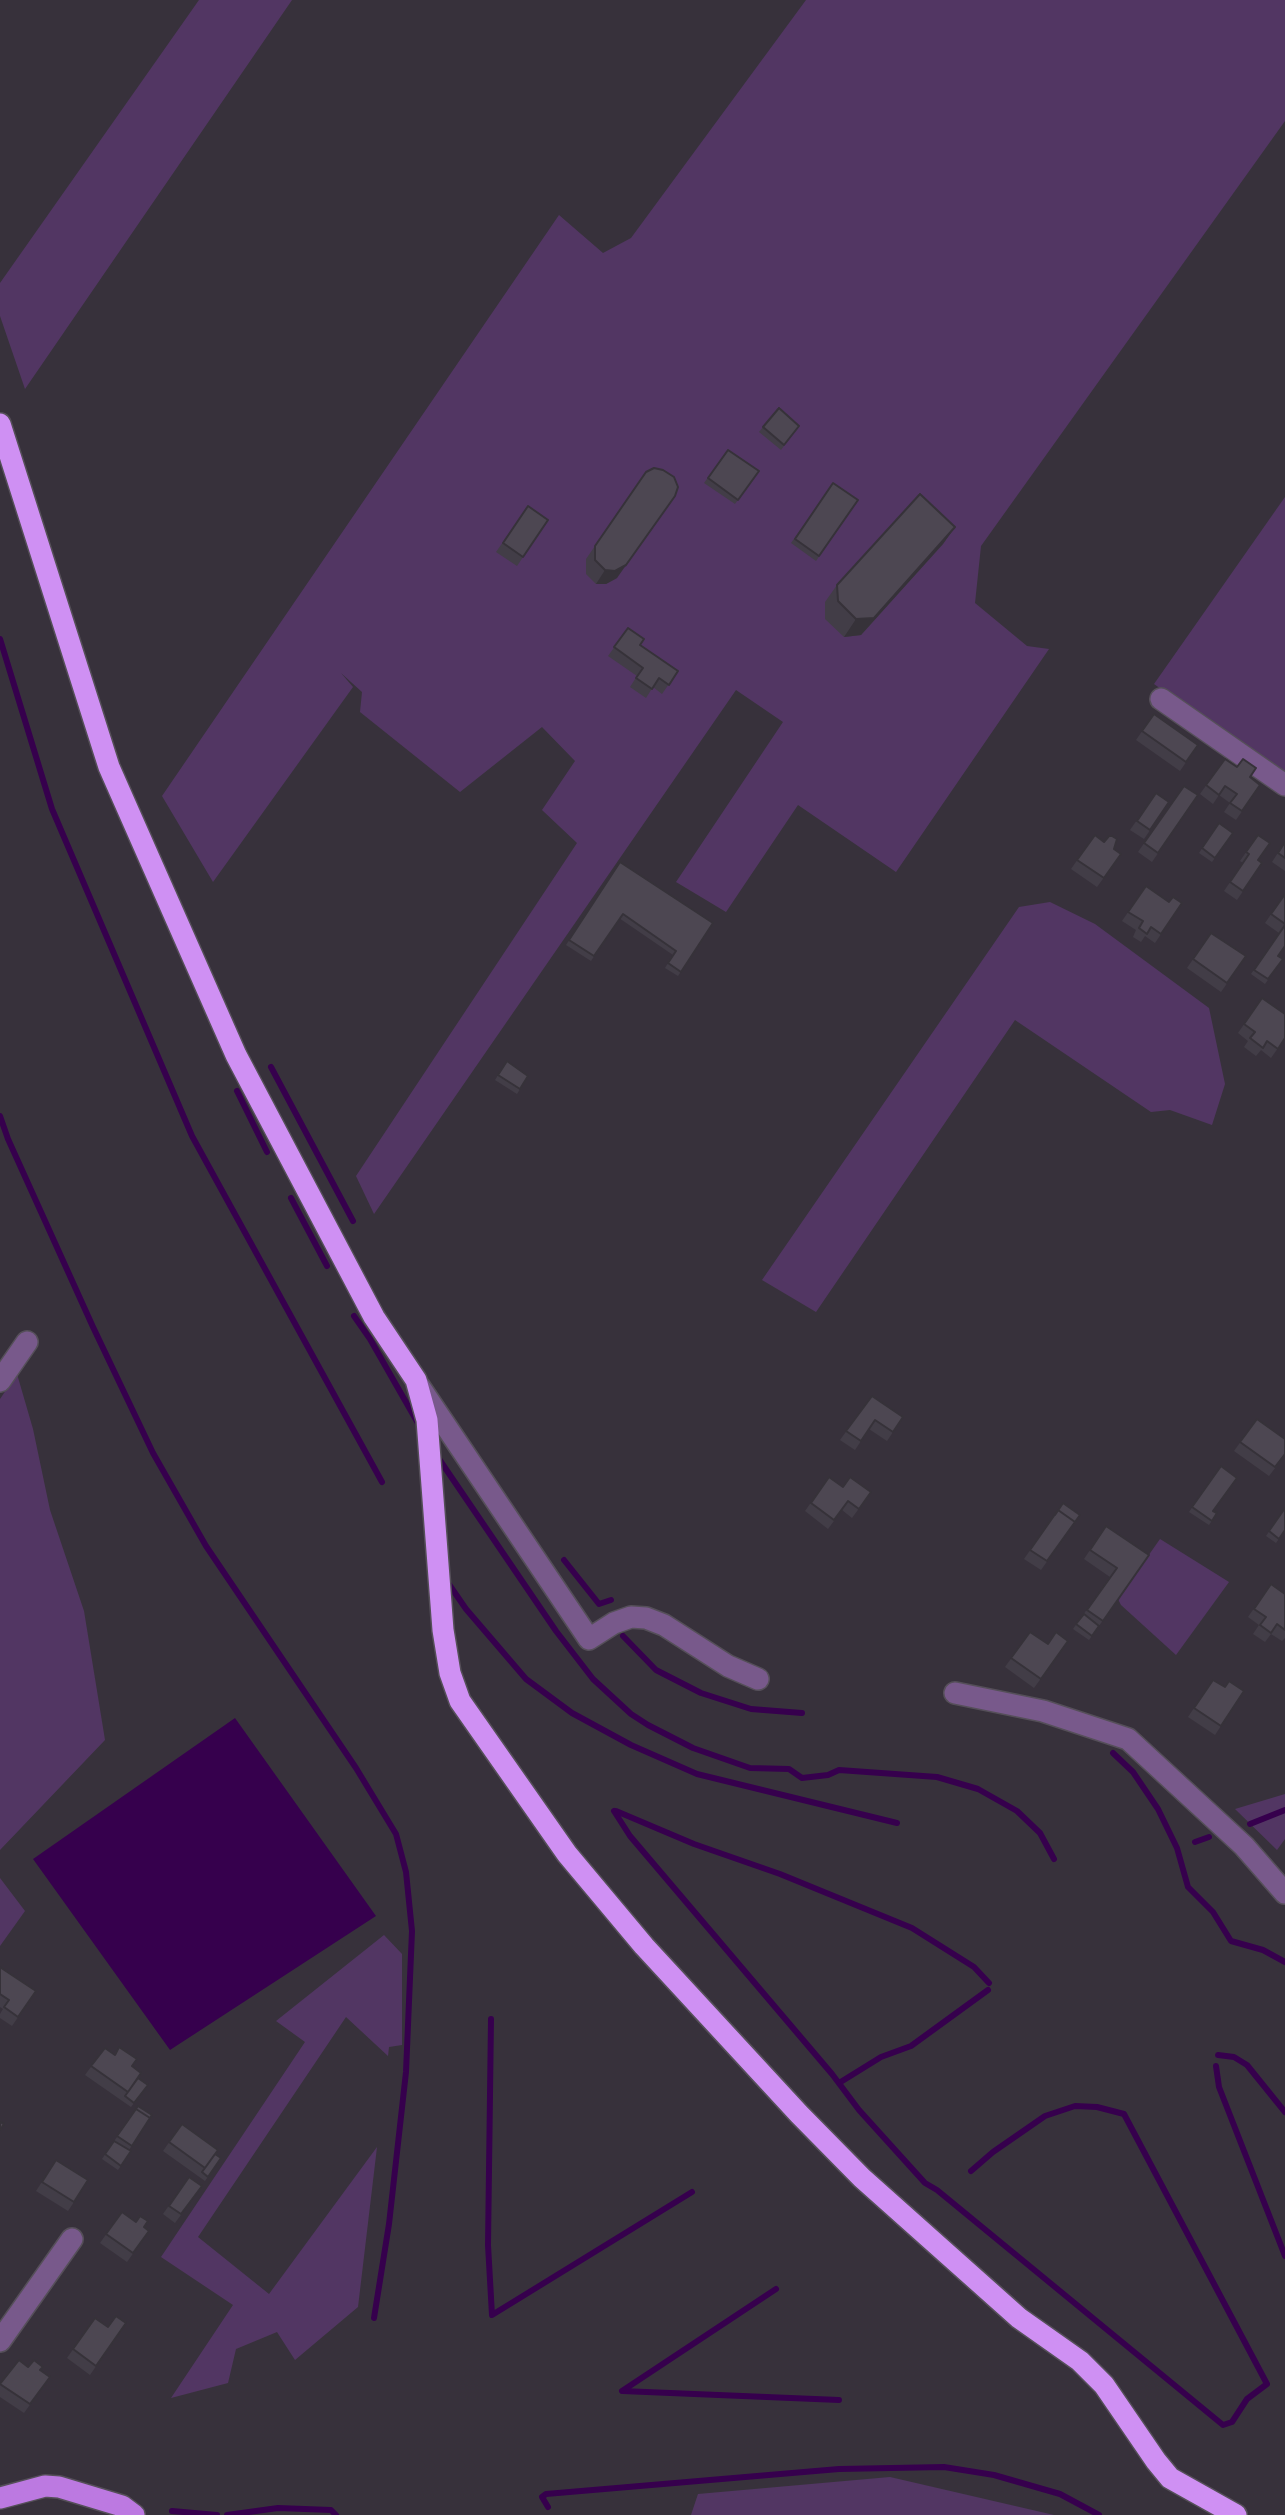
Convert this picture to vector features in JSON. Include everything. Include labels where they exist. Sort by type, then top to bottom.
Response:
[{"type":"highway","points":[[0,424],[109,767],[236,1055],[374,1317],[416,1380],[427,1420],[442,1617],[450,1673],[460,1701],[567,1854],[644,1946],[799,2114],[862,2178],[1019,2318],[1080,2361],[1104,2385],[1170,2478],[1236,2515]]},
{"type":"main road","points":[[0,2498],[45,2486],[59,2487],[122,2506],[134,2515]]},
{"type":"street","points":[[1161,699],[1285,785]]},
{"type":"street","points":[[0,1381],[27,1342]]},
{"type":"street","points":[[416,1380],[589,1639],[614,1623],[631,1617],[646,1618],[664,1625],[728,1666],[758,1679]]},
{"type":"street","points":[[955,1693],[1043,1711],[1128,1739],[1244,1846],[1285,1893]]},
{"type":"street","points":[[0,2341],[72,2239]]},
{"type":"shaded area","points":[[199,0],[292,0],[25,389],[0,316],[0,283]]},
{"type":"shaded area","points":[[806,0],[1285,0],[1285,121],[981,546],[975,603],[1027,646],[1049,649],[896,872],[798,805],[726,912],[676,882],[783,722],[736,690],[374,1214],[356,1176],[577,843],[542,810],[575,761],[542,727],[460,792],[360,712],[362,692],[341,673],[353,687],[213,882],[162,796],[559,215],[603,253],[631,238]]},
{"type":"shaded area","points":[[1285,497],[1285,778],[1154,684]]},
{"type":"shaded area","points":[[1050,902],[1095,924],[1209,1008],[1225,1084],[1212,1125],[1170,1110],[1151,1112],[1015,1020],[816,1312],[762,1280],[1019,907]]},
{"type":"shaded area","points":[[17,1374],[33,1429],[50,1510],[84,1611],[105,1740],[0,1850],[0,1399]]},
{"type":"shaded area","points":[[1160,1539],[1229,1582],[1176,1655],[1121,1605],[1118,1599]]},
{"type":"shaded area","points":[[235,1718],[376,1916],[170,2050],[33,1859]]},
{"type":"shaded area","points":[[1285,1794],[1285,1839],[1277,1850],[1235,1809]]},
{"type":"shaded area","points":[[0,1878],[25,1911],[0,1946]]},
{"type":"shaded area","points":[[384,1935],[402,1954],[402,2045],[389,2047],[388,2056],[346,2017],[198,2237],[269,2294],[377,2147],[358,2307],[295,2360],[277,2332],[236,2349],[228,2383],[171,2398],[233,2305],[161,2257],[305,2042],[276,2021]]},
{"type":"shaded area","points":[[890,2477],[1054,2515],[691,2515],[698,2494]]},
{"type":"building","points":[[779,408],[799,426],[784,445],[763,427]]},
{"type":"building","points":[[728,450],[759,471],[738,500],[708,478]]},
{"type":"building","points":[[654,468],[674,477],[678,487],[675,496],[626,565],[615,571],[605,570],[595,560],[595,546],[646,472]]},
{"type":"building","points":[[833,483],[858,500],[819,556],[795,539]]},
{"type":"building","points":[[920,494],[955,527],[874,618],[856,619],[838,601],[837,585]]},
{"type":"building","points":[[528,506],[548,520],[523,557],[503,543]]},
{"type":"building","points":[[628,628],[644,639],[640,645],[678,671],[669,685],[659,678],[652,689],[636,678],[643,668],[614,647]]},
{"type":"building","points":[[1154,714],[1198,745],[1186,762],[1142,731]]},
{"type":"building","points":[[1225,759],[1237,767],[1243,759],[1256,768],[1250,777],[1260,785],[1242,811],[1230,803],[1237,794],[1225,786],[1219,795],[1206,785]]},
{"type":"building","points":[[1184,786],[1198,795],[1158,853],[1144,843]]},
{"type":"building","points":[[1156,793],[1169,802],[1150,830],[1137,821]]},
{"type":"building","points":[[1219,823],[1233,833],[1215,858],[1202,848]]},
{"type":"building","points":[[1095,835],[1104,842],[1109,836],[1117,839],[1114,849],[1121,854],[1104,878],[1077,860]]},
{"type":"building","points":[[1258,835],[1270,843],[1258,860],[1262,863],[1243,891],[1230,882]]},
{"type":"building","points":[[1285,842],[1285,858],[1278,853]]},
{"type":"building","points":[[620,862],[713,923],[681,972],[668,963],[676,951],[623,914],[594,956],[569,940]]},
{"type":"building","points":[[1146,886],[1169,902],[1173,897],[1182,903],[1161,934],[1151,927],[1147,934],[1139,928],[1143,921],[1128,912]]},
{"type":"building","points":[[1285,894],[1285,924],[1271,914]]},
{"type":"building","points":[[1285,925],[1285,946],[1278,956],[1283,959],[1268,979],[1254,970]]},
{"type":"building","points":[[1211,933],[1246,956],[1227,983],[1193,959]]},
{"type":"building","points":[[1262,998],[1285,1014],[1285,1038],[1278,1049],[1267,1041],[1263,1048],[1250,1038],[1255,1032],[1244,1024]]},
{"type":"building","points":[[507,1061],[528,1076],[520,1089],[498,1075]]},
{"type":"building","points":[[872,1396],[903,1417],[893,1432],[875,1420],[861,1441],[846,1431]]},
{"type":"building","points":[[1257,1419],[1285,1439],[1285,1454],[1275,1467],[1240,1442]]},
{"type":"building","points":[[1221,1466],[1237,1478],[1213,1511],[1217,1513],[1212,1521],[1192,1507]]},
{"type":"building","points":[[829,1477],[843,1487],[850,1477],[871,1492],[859,1509],[848,1501],[834,1520],[811,1503]]},
{"type":"building","points":[[1063,1503],[1080,1515],[1075,1522],[1058,1510]]},
{"type":"building","points":[[1285,1508],[1285,1530],[1279,1539],[1269,1531]]},
{"type":"building","points":[[1058,1510],[1075,1522],[1047,1561],[1030,1550]]},
{"type":"building","points":[[1106,1526],[1149,1555],[1103,1621],[1087,1610],[1117,1568],[1090,1550]]},
{"type":"building","points":[[1271,1584],[1285,1594],[1285,1630],[1277,1624],[1271,1633],[1260,1625],[1266,1617],[1254,1609]]},
{"type":"building","points":[[1084,1614],[1099,1626],[1092,1636],[1076,1624]]},
{"type":"building","points":[[1030,1632],[1048,1644],[1056,1632],[1068,1641],[1041,1679],[1011,1658]]},
{"type":"building","points":[[1213,1680],[1225,1687],[1229,1681],[1244,1691],[1221,1726],[1194,1708]]},
{"type":"building","points":[[0,1967],[36,1991],[18,2017],[4,2007],[9,2000],[0,1994]]},
{"type":"building","points":[[119,2047],[137,2059],[132,2066],[141,2073],[128,2092],[91,2066],[105,2048],[115,2055]]},
{"type":"building","points":[[138,2078],[148,2085],[134,2103],[125,2096]]},
{"type":"building","points":[[138,2106],[152,2115],[150,2118],[136,2109],[133,2113]]},
{"type":"building","points":[[136,2109],[150,2118],[132,2146],[117,2136]]},
{"type":"building","points":[[182,2124],[218,2150],[205,2168],[169,2142]]},
{"type":"building","points":[[114,2141],[131,2151],[121,2166],[105,2154]]},
{"type":"building","points":[[215,2154],[221,2158],[208,2177],[202,2172]]},
{"type":"building","points":[[56,2160],[88,2180],[74,2202],[42,2182]]},
{"type":"building","points":[[189,2177],[202,2186],[181,2214],[169,2206]]},
{"type":"building","points":[[122,2212],[136,2222],[140,2216],[148,2221],[144,2227],[149,2231],[133,2253],[106,2234]]},
{"type":"building","points":[[116,2316],[126,2323],[96,2366],[73,2349],[95,2318],[108,2327]]},
{"type":"building","points":[[19,2360],[28,2367],[34,2360],[43,2367],[40,2370],[50,2377],[30,2404],[0,2384]]},
{"type":"waterway","points":[[0,639],[52,809],[192,1136],[382,1482]]},
{"type":"waterway","points":[[271,1067],[353,1221]]},
{"type":"waterway","points":[[237,1091],[267,1152]]},
{"type":"waterway","points":[[0,1116],[93,1327],[153,1453],[206,1546],[356,1768],[396,1834],[406,1872],[412,1931],[406,2072],[389,2224],[374,2318]]},
{"type":"waterway","points":[[291,1198],[327,1266]]},
{"type":"waterway","points":[[354,1316],[419,1425]]},
{"type":"waterway","points":[[437,1456],[556,1631],[593,1679],[631,1714],[693,1748],[750,1768],[789,1769],[802,1778],[828,1775],[839,1770],[937,1777],[978,1789],[1017,1811],[1040,1833],[1054,1859]]},
{"type":"waterway","points":[[564,1560],[599,1604],[611,1600]]},
{"type":"waterway","points":[[446,1580],[466,1609],[526,1679],[572,1713],[631,1745],[697,1774],[897,1823]]},
{"type":"waterway","points":[[623,1636],[656,1670],[701,1693],[751,1709],[802,1713]]},
{"type":"waterway","points":[[1113,1753],[1133,1772],[1158,1809],[1177,1848],[1188,1887],[1213,1912],[1231,1941],[1263,1950],[1285,1962]]},
{"type":"waterway","points":[[1250,1824],[1285,1810]]},
{"type":"waterway","points":[[614,1811],[630,1836],[832,2074],[859,2110],[925,2183],[937,2190],[1223,2425],[1232,2422],[1247,2399],[1267,2384],[1124,2114],[1097,2107],[1075,2106],[1045,2116],[993,2152],[971,2171]]},
{"type":"waterway","points":[[616,1811],[912,1928],[974,1967],[989,1983]]},
{"type":"waterway","points":[[1195,1842],[1209,1837]]},
{"type":"waterway","points":[[839,2083],[881,2057],[911,2046],[988,1990]]},
{"type":"waterway","points":[[491,2019],[488,2245],[492,2315],[692,2192]]},
{"type":"waterway","points":[[1218,2055],[1234,2057],[1247,2065],[1285,2112]]},
{"type":"waterway","points":[[1216,2066],[1219,2087],[1285,2256]]},
{"type":"waterway","points":[[776,2289],[622,2391],[839,2400]]},
{"type":"waterway","points":[[548,2507],[542,2497],[546,2494],[839,2469],[944,2467],[994,2475],[1060,2494],[1099,2515]]},
{"type":"waterway","points":[[227,2515],[278,2508],[331,2510],[336,2515]]},
{"type":"waterway","points":[[172,2511],[217,2515]]}]
